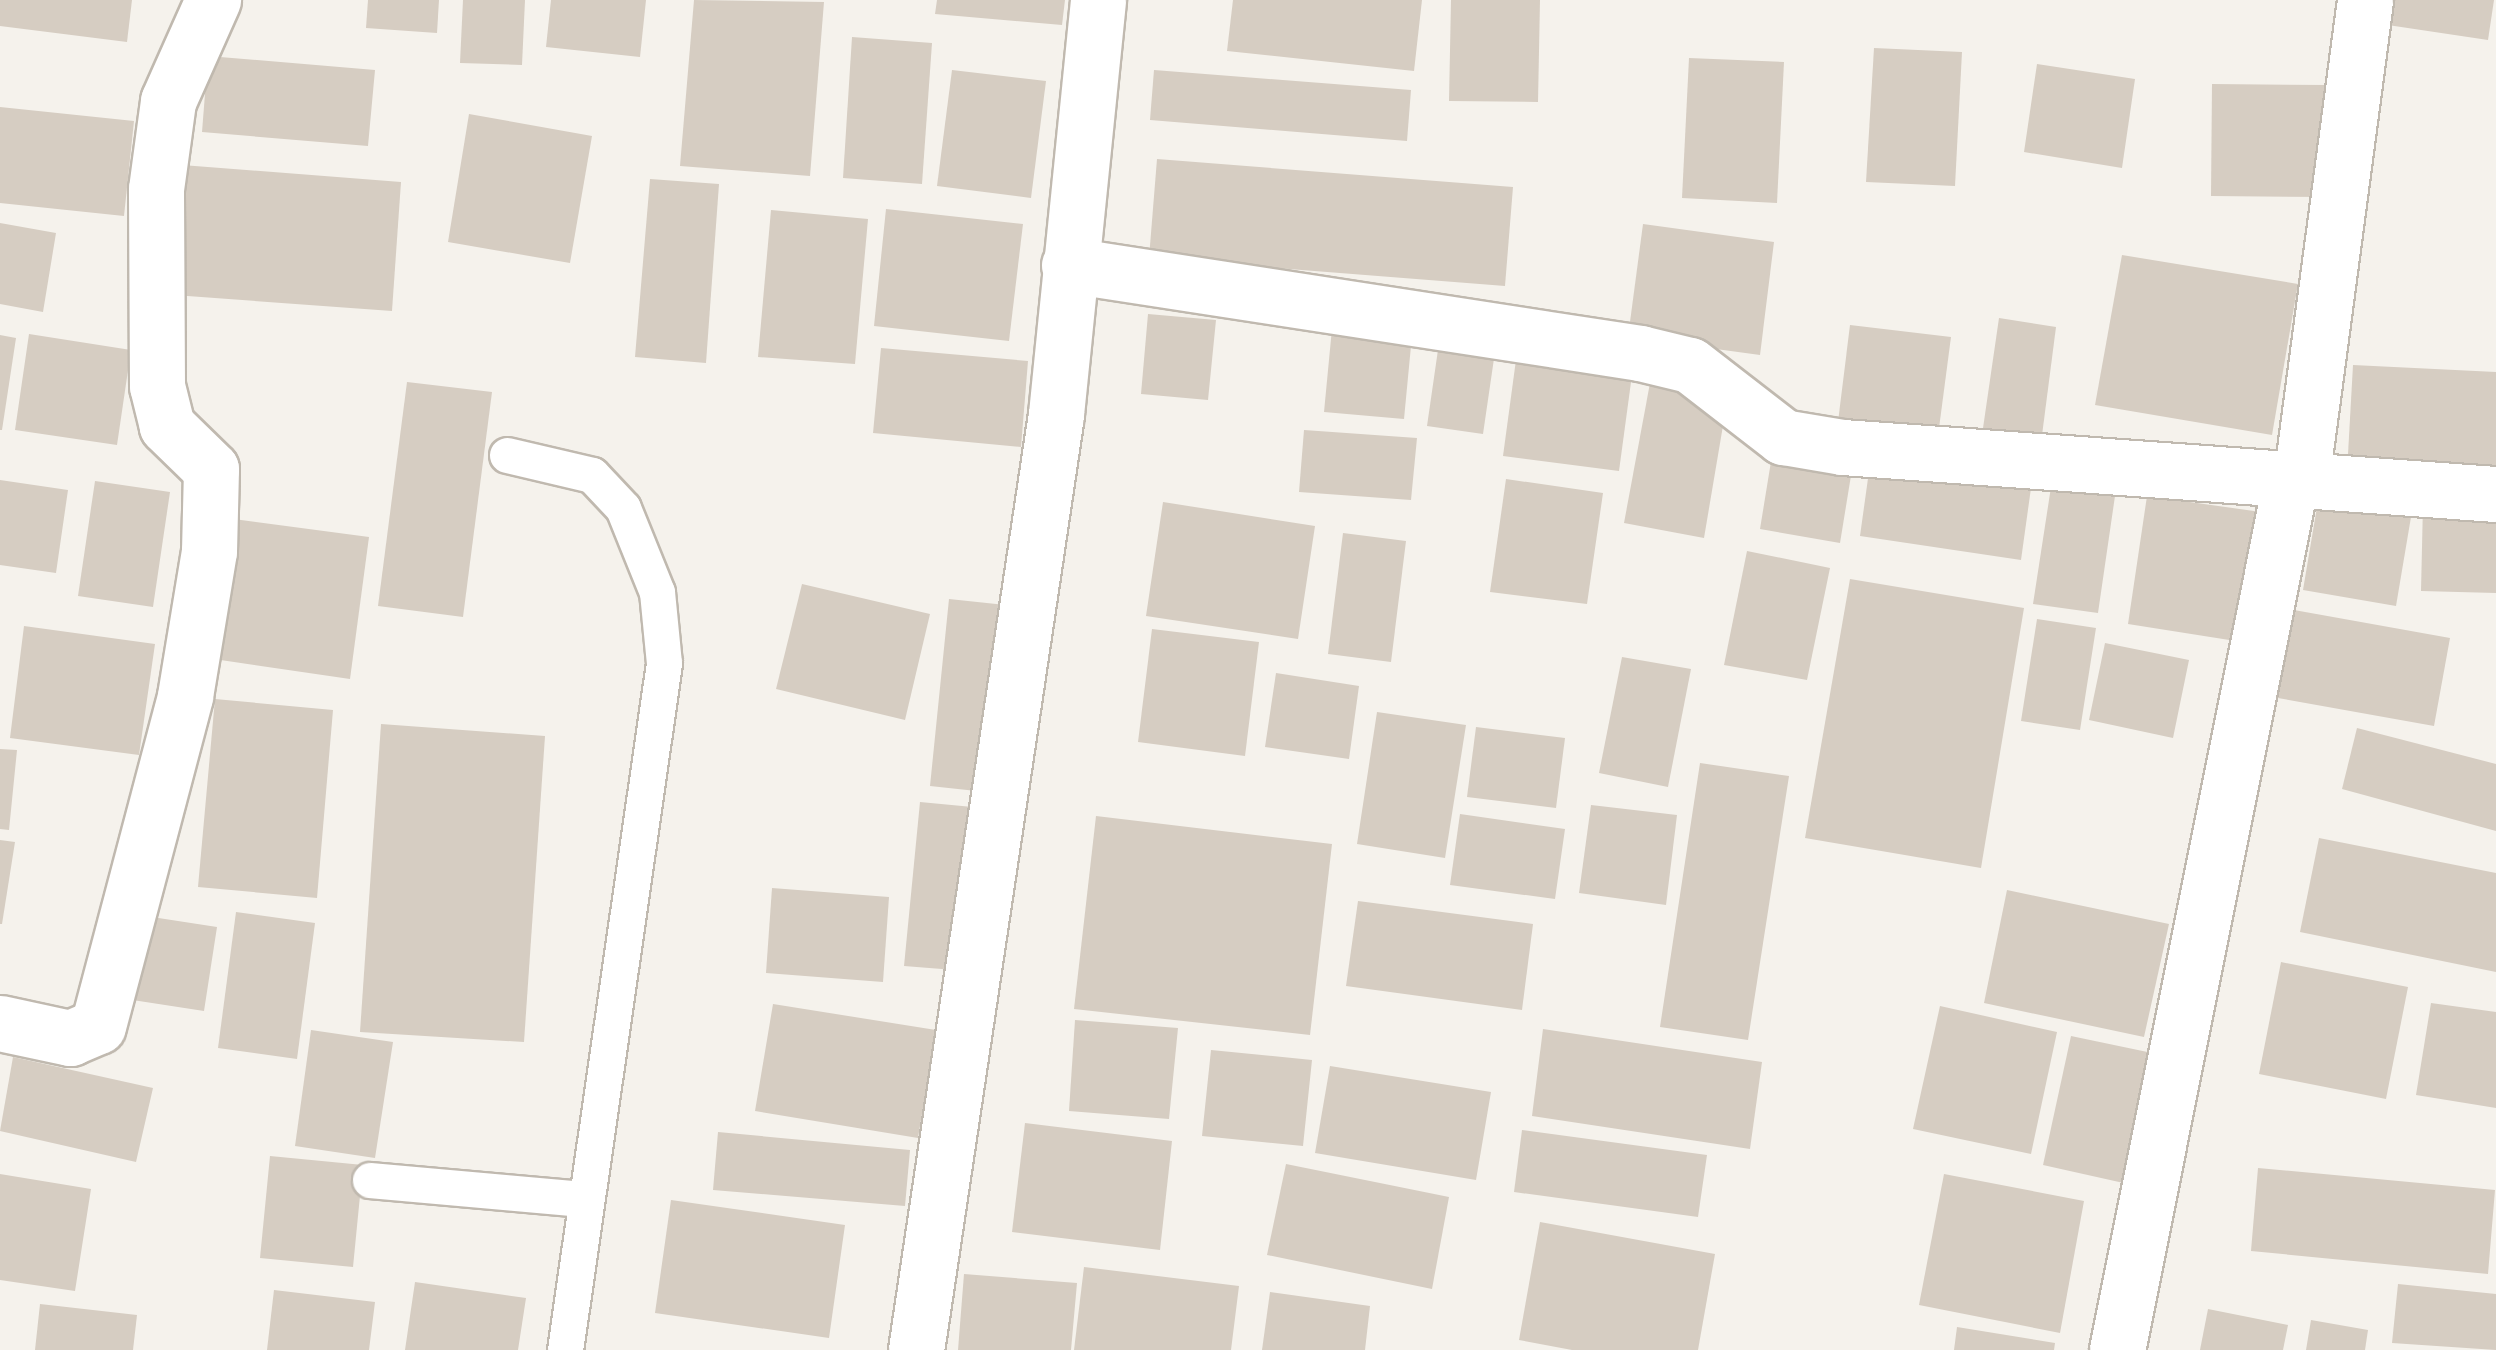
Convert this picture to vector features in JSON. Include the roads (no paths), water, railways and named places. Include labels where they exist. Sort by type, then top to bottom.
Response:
[{"type":"street","points":[[0,1023],[70,1038],[98,1026],[185,696],[209,550],[212,482],[211,469],[167,426],[156,386],[156,189],[168,101],[213,0]]},
{"type":"street","points":[[916,1350],[1056,414],[1098,0]]},
{"type":"street","points":[[2116,1350],[2296,480],[2365,0]]},
{"type":"street","points":[[1069,265],[1690,365],[1783,436],[1938,458],[2496,494]]},
{"type":"lane","points":[[507,455],[592,475],[623,508],[657,592],[664,663],[582,1198],[565,1350]]},
{"type":"lane","points":[[370,1180],[582,1198]]}]
